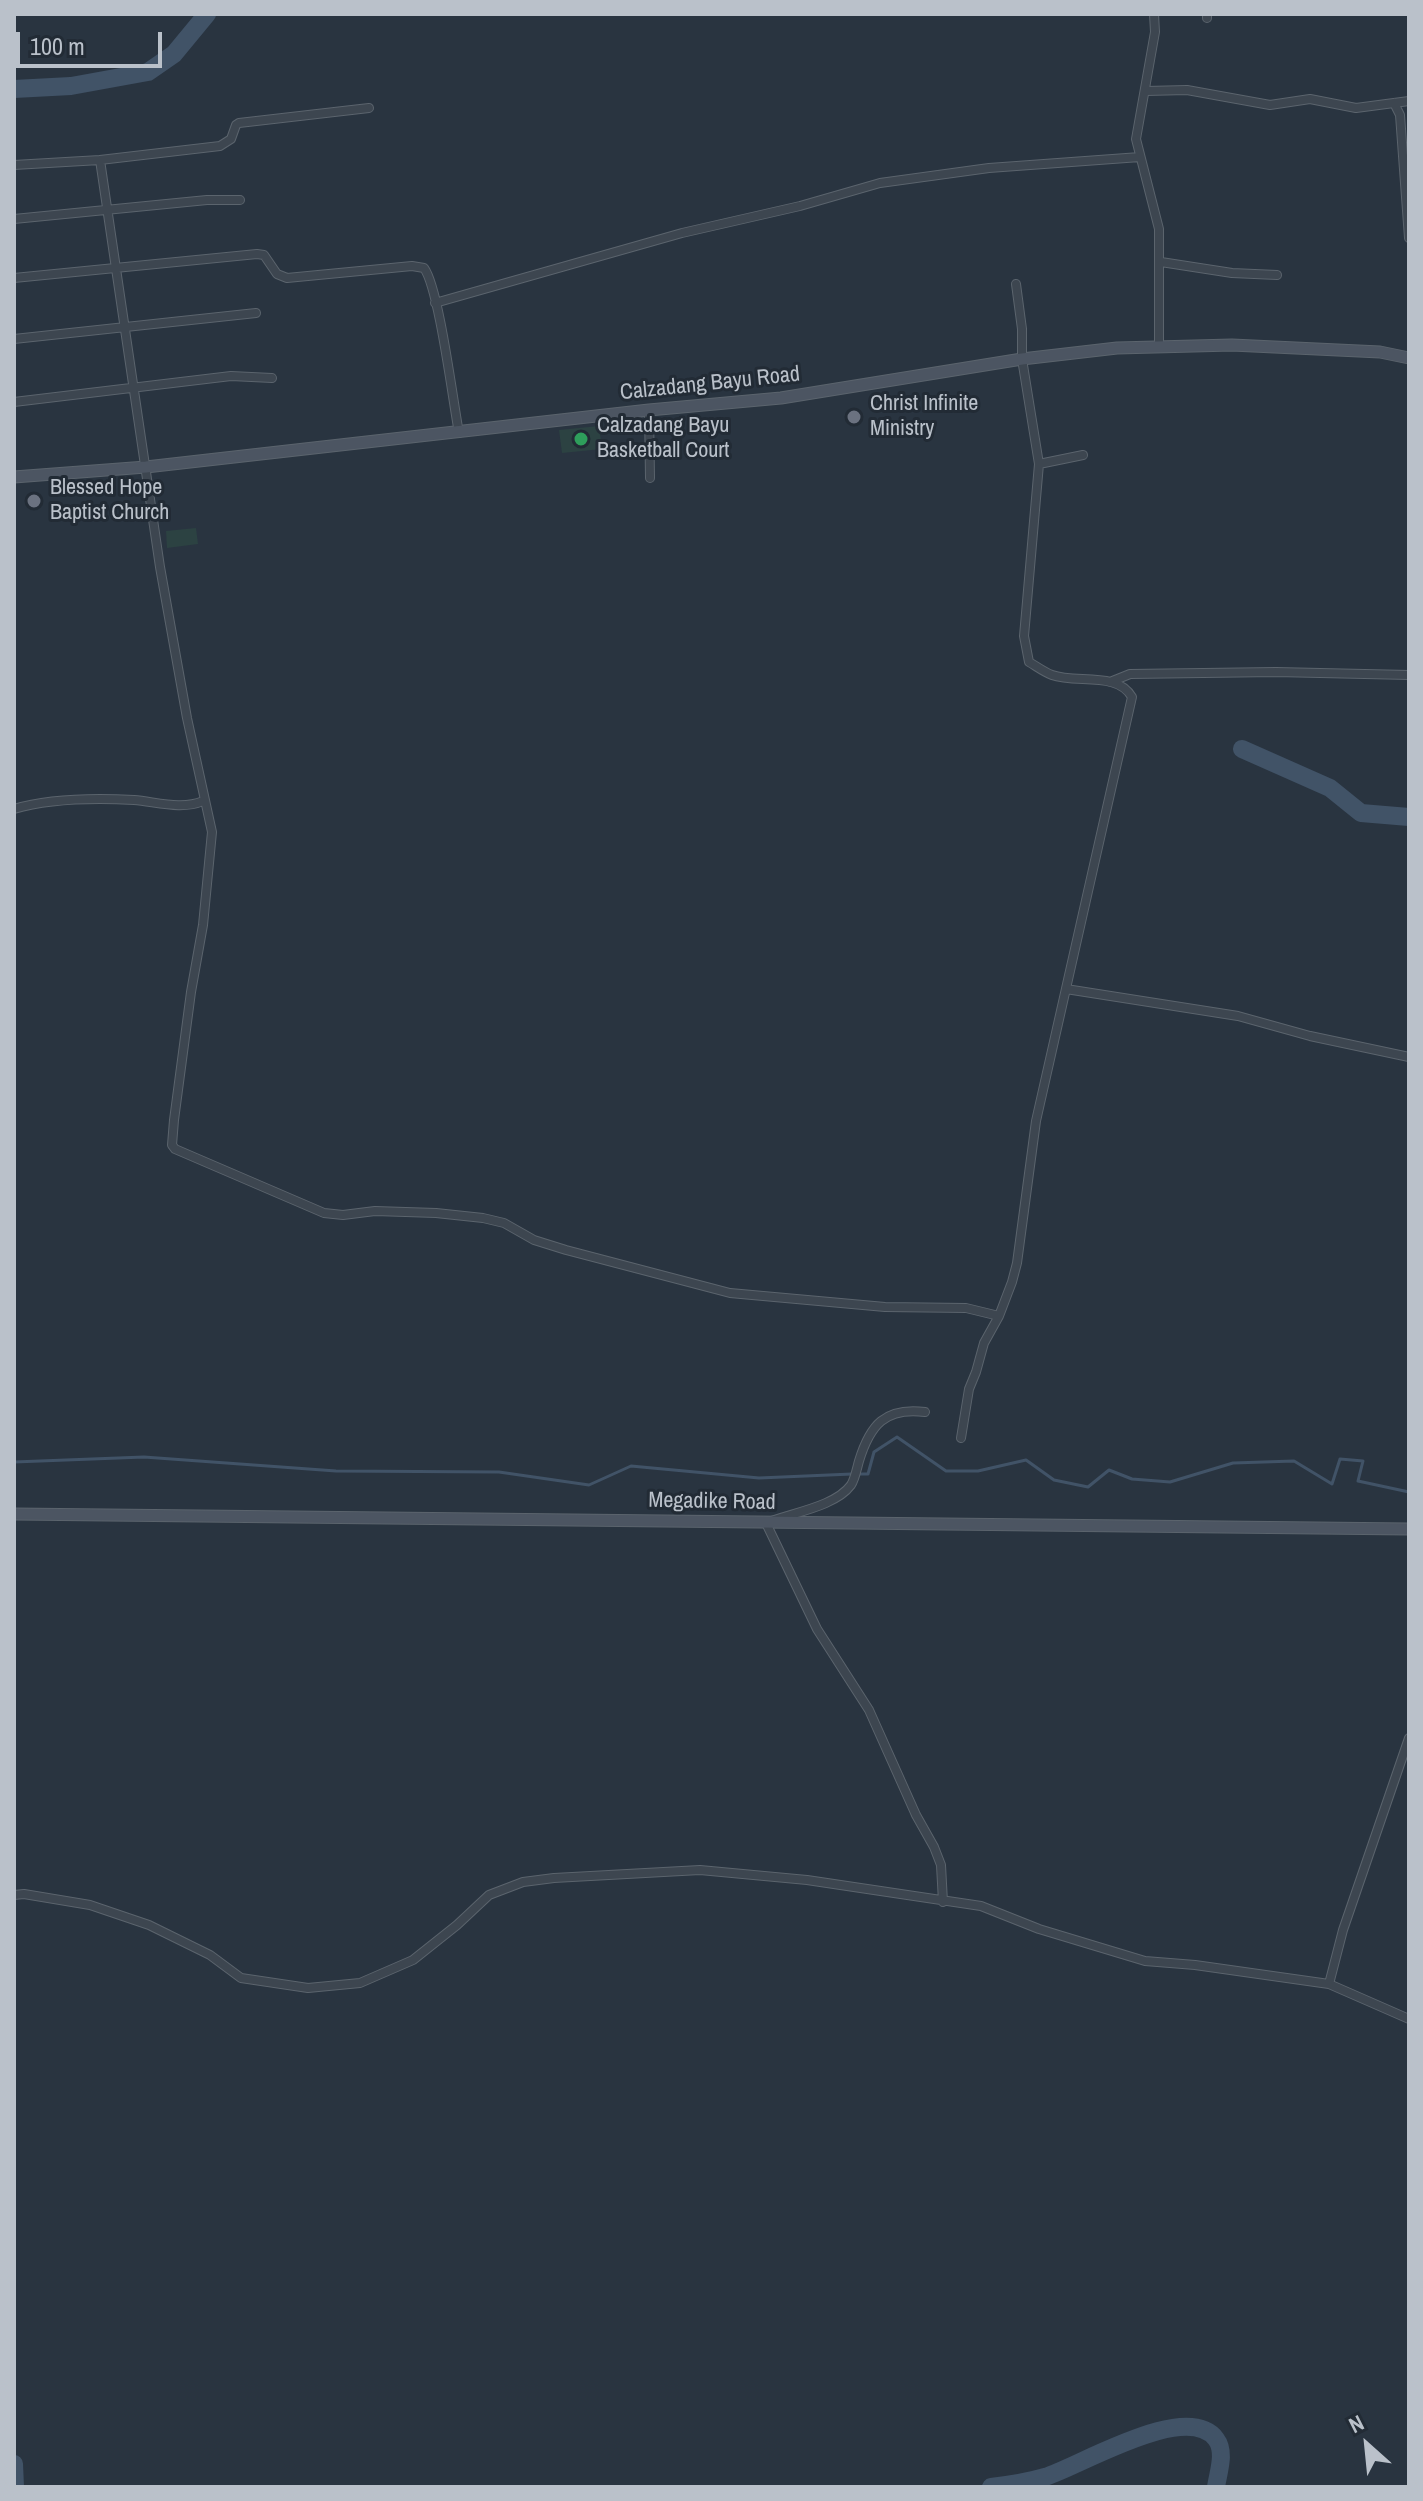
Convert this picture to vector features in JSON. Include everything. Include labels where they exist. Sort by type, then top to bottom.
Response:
[{"type":"street","points":[[1154,14],[1155,32],[1136,139],[1159,229],[1159,348]]},
{"type":"street","points":[[1146,91],[1187,90],[1270,105],[1310,99],[1356,108],[1409,101]]},
{"type":"street","points":[[1394,103],[1400,115],[1409,238]]},
{"type":"street","points":[[14,165],[100,160],[220,146],[231,139],[239,123],[369,108]]},
{"type":"street","points":[[435,303],[682,233],[800,206],[880,183],[989,168],[1140,157]]},
{"type":"street","points":[[100,160],[163,583],[203,801],[212,832],[174,1120],[172,1145],[175,1149],[324,1213],[343,1215],[375,1211],[483,1218],[504,1223],[534,1240],[566,1250],[730,1293],[872,1306],[966,1308],[999,1316]]},
{"type":"street","points":[[14,219],[207,200],[240,200]]},
{"type":"street","points":[[14,278],[257,254],[264,255],[277,274],[287,278],[419,267],[427,271],[435,303],[459,433]]},
{"type":"street","points":[[1161,262],[1232,273],[1277,275]]},
{"type":"street","points":[[961,1438],[969,1389],[984,1343],[1012,1282],[1036,1121],[1132,697],[1129,691],[1110,682],[1053,676],[1029,662],[1024,636],[1039,464],[1022,359],[1016,284]]},
{"type":"street","points":[[14,339],[256,313]]},
{"type":"street","name":"Calzadang Bayu Road","points":[[14,477],[146,467],[781,398],[1022,359],[1117,348],[1271,346],[1380,352],[1409,358]]},
{"type":"street","points":[[14,402],[231,376],[272,378]]},
{"type":"street","points":[[649,410],[650,478]]},
{"type":"street","points":[[1039,464],[1083,455]]},
{"type":"street","points":[[1110,682],[1130,674],[1276,672],[1409,675]]},
{"type":"street","points":[[14,809],[52,802],[110,799],[187,806],[203,801]]},
{"type":"street","points":[[1066,989],[1238,1016],[1310,1036],[1409,1057]]},
{"type":"street","points":[[925,1412],[909,1410],[890,1415],[878,1424],[867,1435],[851,1485],[835,1497],[766,1523],[817,1629],[869,1710],[916,1815],[934,1847],[941,1865],[943,1902]]},
{"type":"street","name":"Megadike Road","points":[[14,1514],[1409,1529]]},
{"type":"street","points":[[1329,1984],[1343,1930],[1409,1738]]},
{"type":"street","points":[[14,1895],[90,1905],[161,1931],[210,1955],[241,1978],[308,1988],[360,1983],[400,1966],[424,1951],[489,1895],[523,1882],[700,1870],[807,1880],[981,1906],[1039,1929],[1145,1961],[1329,1984],[1409,2019]]},
{"type":"green space","name":"Calzadang Bayu Basketball Court","points":[[599,426],[602,449],[562,453],[559,430]]},
{"type":"green space","points":[[196,528],[198,544],[167,548],[166,531]]},
{"type":"waterway","points":[[14,89],[71,86],[148,72],[174,54],[207,14]]},
{"type":"waterway","points":[[1242,749],[1330,788],[1361,813],[1409,817]]},
{"type":"waterway","points":[[859,1474],[868,1474],[874,1452],[897,1437],[946,1471],[978,1471],[1026,1460],[1054,1480],[1088,1487],[1109,1470],[1132,1479],[1170,1482],[1233,1463],[1294,1461],[1332,1484],[1340,1459],[1363,1461],[1358,1481],[1409,1492]]},
{"type":"waterway","points":[[14,1462],[144,1457],[336,1471],[499,1472],[589,1485],[631,1466],[759,1478],[852,1474]]},
{"type":"waterway","points":[[991,2487],[1045,2477],[1133,2439],[1182,2427],[1202,2429],[1219,2444],[1221,2456],[1216,2487]]},
{"type":"waterway","points":[[14,2464],[15,2487]]},
{"type":"place","name":"Christ Infinite Ministry","points":[[854,417]]},
{"type":"place","name":"Calzadang Bayu Basketball Court","points":[[581,439]]},
{"type":"place","name":"Blessed Hope Baptist Church","points":[[34,501]]}]
